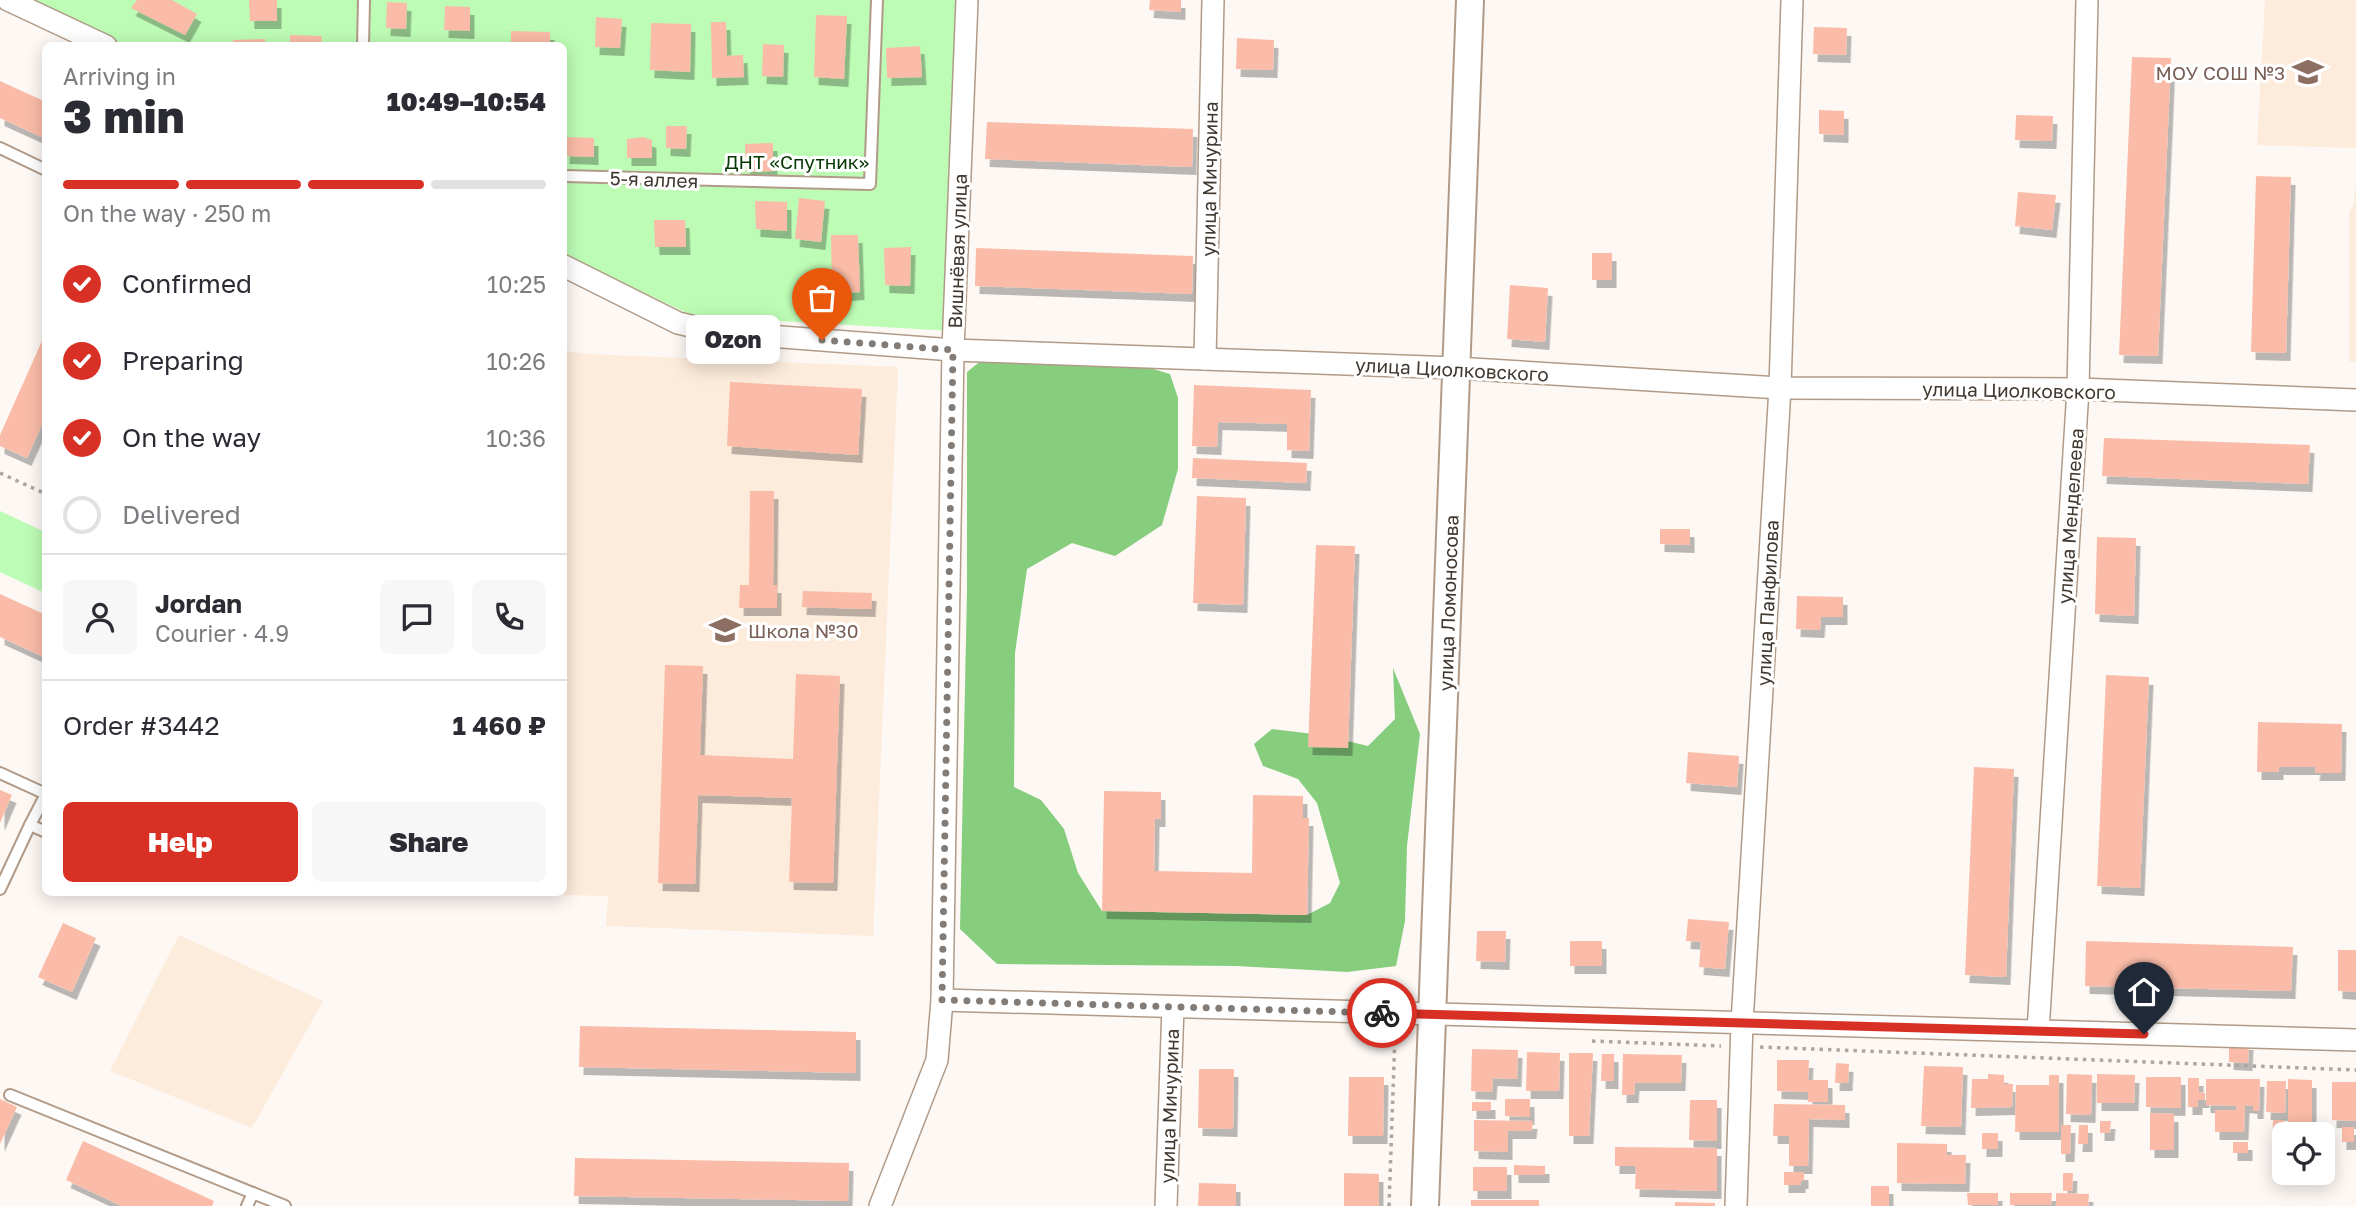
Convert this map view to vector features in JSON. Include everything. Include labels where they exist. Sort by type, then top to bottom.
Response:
[{"type":"street","points":[[8,0],[97,42]]},
{"type":"street","name":"Вишнёвая улица","points":[[880,1206],[937,1060],[942,1000],[953,350],[967,0]]},
{"type":"street","name":"улица Мичурина","points":[[1205,359],[1213,0]]},
{"type":"street","name":"улица Ломоносова","points":[[1425,1206],[1470,0]]},
{"type":"street","name":"улица Панфилова","points":[[1736,1206],[1742,1023],[1780,388],[1792,0]]},
{"type":"street","name":"улица Менделеева","points":[[2038,1031],[2078,390],[2087,0]]},
{"type":"street","name":"улица Циолковского","points":[[567,268],[678,323],[703,329],[953,350],[1456,368],[1780,388],[2078,390],[2356,400]]},
{"type":"street","points":[[942,1000],[2356,1040]]},
{"type":"street","name":"улица Мичурина","points":[[1166,1206],[1173,1007]]},
{"type":"lane","points":[[363,42],[364,0]]},
{"type":"lane","name":"5-я аллея","points":[[567,176],[870,184],[877,0]]},
{"type":"lane","points":[[0,148],[42,168]]},
{"type":"lane","points":[[0,773],[42,792]]},
{"type":"lane","points":[[0,889],[42,802]]},
{"type":"lane","points":[[30,825],[42,830]]},
{"type":"lane","points":[[10,1095],[285,1206]]},
{"type":"lane","points":[[247,1206],[253,1193]]},
{"type":"path","points":[[0,473],[42,492]]},
{"type":"path","points":[[1388,1206],[1395,1035]]},
{"type":"path","points":[[1591,1041],[2356,1070]]},
{"type":"shaded area","name":"МОУ СОШ №3","points":[[2265,0],[2356,0],[2356,148],[2257,145]]},
{"type":"shaded area","points":[[2356,176],[2356,362],[2349,361],[2349,213],[2354,204]]},
{"type":"shaded area","name":"Школа №30","points":[[567,351],[898,367],[873,936],[606,926],[608,896],[567,895]]},
{"type":"shaded area","points":[[179,935],[323,1001],[252,1128],[110,1071]]},
{"type":"green space","name":"ДНТ «Спутник»","points":[[27,0],[965,0],[952,331],[693,316],[567,256],[567,42],[116,42]]},
{"type":"green space","points":[[992,352],[1110,356],[1170,374],[1178,398],[1178,469],[1162,525],[1115,556],[1072,543],[1027,569],[1015,653],[1014,787],[1041,800],[1064,829],[1078,873],[1102,911],[1307,915],[1330,903],[1340,883],[1317,803],[1298,779],[1263,766],[1254,744],[1272,729],[1322,735],[1368,746],[1395,719],[1393,668],[1420,734],[1407,846],[1405,921],[1396,966],[1347,972],[1237,966],[997,964],[960,929],[967,590],[967,372]]},
{"type":"green space","points":[[0,511],[42,531],[42,592],[0,572]]},
{"type":"building","points":[[137,0],[172,0],[197,14],[185,35],[131,8]]},
{"type":"building","points":[[249,0],[277,0],[277,21],[250,21]]},
{"type":"building","points":[[1150,0],[1181,0],[1181,12],[1149,10]]},
{"type":"building","points":[[387,2],[407,3],[406,29],[386,28]]},
{"type":"building","points":[[445,6],[470,7],[470,31],[444,30]]},
{"type":"building","points":[[816,15],[847,16],[844,79],[814,77]]},
{"type":"building","points":[[596,17],[622,19],[620,48],[595,47]]},
{"type":"building","points":[[711,22],[726,22],[727,56],[743,55],[744,77],[712,78]]},
{"type":"building","points":[[651,23],[691,24],[690,72],[650,70]]},
{"type":"building","points":[[1814,27],[1847,28],[1846,55],[1813,54]]},
{"type":"building","points":[[511,31],[550,32],[550,42],[511,42]]},
{"type":"building","points":[[290,35],[322,36],[321,42],[290,42]]},
{"type":"building","points":[[1237,38],[1274,40],[1273,70],[1236,69]]},
{"type":"building","points":[[265,39],[265,42],[233,42]]},
{"type":"building","points":[[763,44],[784,45],[783,77],[762,76]]},
{"type":"building","points":[[920,46],[922,77],[887,78],[886,48]]},
{"type":"building","points":[[2132,57],[2171,58],[2158,356],[2119,355]]},
{"type":"building","points":[[0,81],[42,100],[42,137],[0,118]]},
{"type":"building","points":[[1819,110],[1844,111],[1844,135],[1819,134]]},
{"type":"building","points":[[2016,115],[2053,116],[2052,141],[2015,140]]},
{"type":"building","points":[[987,122],[1193,129],[1192,167],[985,159]]},
{"type":"building","points":[[666,126],[687,126],[686,149],[666,148]]},
{"type":"building","points":[[567,137],[594,138],[594,157],[567,156]]},
{"type":"building","points":[[643,137],[652,140],[652,158],[627,158],[627,139]]},
{"type":"building","points":[[773,143],[773,171],[746,172],[745,144]]},
{"type":"building","points":[[2256,176],[2291,177],[2286,353],[2251,352]]},
{"type":"building","points":[[2018,192],[2056,195],[2052,230],[2015,226]]},
{"type":"building","points":[[799,198],[825,201],[821,242],[795,239]]},
{"type":"building","points":[[755,201],[787,202],[787,231],[756,229]]},
{"type":"building","points":[[654,220],[685,220],[686,247],[655,247]]},
{"type":"building","points":[[831,235],[858,235],[860,292],[832,294]]},
{"type":"building","points":[[911,247],[910,286],[885,285],[884,248]]},
{"type":"building","points":[[976,248],[1193,256],[1192,294],[975,286]]},
{"type":"building","points":[[1592,253],[1612,253],[1612,280],[1592,280]]},
{"type":"building","points":[[1510,285],[1548,288],[1545,342],[1507,339]]},
{"type":"building","points":[[42,341],[42,425],[27,458],[0,446],[0,435]]},
{"type":"building","points":[[730,382],[862,389],[858,455],[727,446]]},
{"type":"building","points":[[1194,385],[1311,390],[1309,451],[1287,450],[1287,424],[1218,422],[1217,447],[1192,446]]},
{"type":"building","points":[[2104,438],[2310,445],[2308,484],[2102,476]]},
{"type":"building","points":[[1193,458],[1307,463],[1306,483],[1192,478]]},
{"type":"building","points":[[750,491],[774,491],[773,585],[777,585],[777,608],[739,608],[740,585],[749,585]]},
{"type":"building","points":[[1197,496],[1246,498],[1243,605],[1193,603]]},
{"type":"building","points":[[1660,529],[1690,529],[1690,545],[1660,544]]},
{"type":"building","points":[[2097,537],[2136,538],[2134,616],[2095,614]]},
{"type":"building","points":[[1316,545],[1355,546],[1348,748],[1308,747]]},
{"type":"building","points":[[803,591],[872,593],[871,609],[802,607]]},
{"type":"building","points":[[0,594],[42,613],[42,656],[0,637]]},
{"type":"building","points":[[1797,596],[1843,597],[1843,617],[1821,617],[1820,630],[1796,629]]},
{"type":"building","points":[[665,665],[703,666],[700,755],[793,759],[796,674],[840,676],[833,883],[789,882],[792,798],[698,795],[695,884],[658,883]]},
{"type":"building","points":[[2106,675],[2149,677],[2140,888],[2097,886]]},
{"type":"building","points":[[2258,722],[2342,724],[2341,773],[2315,773],[2316,767],[2279,767],[2279,772],[2257,772]]},
{"type":"building","points":[[1688,752],[1739,756],[1737,787],[1686,783]]},
{"type":"building","points":[[1974,767],[2014,769],[2006,977],[1965,975]]},
{"type":"building","points":[[0,790],[12,795],[0,823]]},
{"type":"building","points":[[1104,791],[1161,792],[1161,819],[1155,819],[1154,871],[1252,873],[1253,795],[1303,796],[1303,818],[1309,818],[1307,915],[1102,911]]},
{"type":"building","points":[[1688,919],[1729,922],[1725,969],[1699,967],[1701,942],[1686,941]]},
{"type":"building","points":[[63,923],[96,938],[72,992],[38,977]]},
{"type":"building","points":[[1477,931],[1506,931],[1505,962],[1476,961]]},
{"type":"building","points":[[1570,941],[1602,941],[1602,966],[1570,966]]},
{"type":"building","points":[[2086,941],[2293,947],[2291,991],[2085,986]]},
{"type":"building","points":[[2338,950],[2356,950],[2356,992],[2338,991]]},
{"type":"building","points":[[580,1026],[856,1032],[856,1073],[579,1067]]},
{"type":"building","points":[[2229,1041],[2249,1042],[2248,1063],[2229,1062]]},
{"type":"building","points":[[1472,1049],[1518,1050],[1517,1079],[1493,1078],[1492,1092],[1471,1091]]},
{"type":"building","points":[[1527,1052],[1560,1053],[1559,1091],[1526,1091]]},
{"type":"building","points":[[1569,1053],[1593,1053],[1589,1136],[1569,1136]]},
{"type":"building","points":[[1602,1054],[1614,1054],[1614,1081],[1601,1081]]},
{"type":"building","points":[[1623,1054],[1682,1055],[1681,1083],[1635,1083],[1634,1095],[1622,1095]]},
{"type":"building","points":[[1777,1060],[1809,1060],[1808,1080],[1828,1080],[1828,1102],[1808,1102],[1808,1092],[1777,1091]]},
{"type":"building","points":[[1836,1063],[1849,1064],[1848,1083],[1835,1083]]},
{"type":"building","points":[[1924,1066],[1963,1067],[1961,1127],[1921,1126]]},
{"type":"building","points":[[1199,1069],[1234,1069],[1233,1129],[1198,1128]]},
{"type":"building","points":[[1988,1074],[2004,1075],[2004,1084],[2013,1084],[2012,1107],[1971,1108],[1972,1079],[1988,1079]]},
{"type":"building","points":[[2067,1074],[2092,1075],[2091,1115],[2066,1114]]},
{"type":"building","points":[[2097,1074],[2135,1075],[2134,1103],[2097,1103]]},
{"type":"building","points":[[2049,1075],[2059,1075],[2059,1132],[2015,1132],[2016,1085],[2049,1085]]},
{"type":"building","points":[[1349,1077],[1384,1077],[1383,1136],[1348,1136]]},
{"type":"building","points":[[2146,1077],[2181,1077],[2181,1108],[2146,1107]]},
{"type":"building","points":[[2188,1078],[2199,1078],[2199,1092],[2205,1093],[2205,1100],[2198,1100],[2198,1107],[2188,1107]]},
{"type":"building","points":[[2206,1079],[2260,1079],[2259,1111],[2253,1111],[2253,1106],[2245,1105],[2244,1132],[2215,1132],[2215,1110],[2236,1110],[2236,1106],[2206,1105]]},
{"type":"building","points":[[2288,1079],[2312,1080],[2312,1122],[2288,1122]]},
{"type":"building","points":[[2267,1081],[2286,1081],[2285,1113],[2266,1112]]},
{"type":"building","points":[[2332,1082],[2356,1082],[2356,1121],[2332,1120]]},
{"type":"building","points":[[0,1099],[17,1107],[0,1144]]},
{"type":"building","points":[[1505,1099],[1530,1099],[1530,1117],[1505,1116]]},
{"type":"building","points":[[1690,1100],[1717,1100],[1717,1141],[1689,1140]]},
{"type":"building","points":[[1472,1102],[1491,1102],[1491,1111],[1472,1111]]},
{"type":"building","points":[[1774,1104],[1845,1105],[1845,1120],[1809,1119],[1808,1166],[1789,1166],[1789,1136],[1773,1136]]},
{"type":"building","points":[[2150,1113],[2174,1114],[2174,1150],[2150,1150]]},
{"type":"building","points":[[1474,1120],[1533,1121],[1532,1131],[1508,1131],[1508,1152],[1474,1151]]},
{"type":"building","points":[[2100,1121],[2111,1121],[2110,1133],[2100,1133]]},
{"type":"building","points":[[2061,1125],[2071,1125],[2070,1154],[2061,1154]]},
{"type":"building","points":[[2079,1125],[2088,1125],[2088,1144],[2078,1144]]},
{"type":"building","points":[[2342,1127],[2354,1127],[2354,1142],[2342,1142]]},
{"type":"building","points":[[1982,1133],[1998,1133],[1998,1149],[1982,1149]]},
{"type":"building","points":[[83,1141],[214,1201],[212,1206],[122,1206],[66,1180]]},
{"type":"building","points":[[2233,1142],[2248,1142],[2248,1153],[2233,1153]]},
{"type":"building","points":[[1897,1143],[1947,1144],[1947,1155],[1966,1155],[1965,1184],[1897,1183]]},
{"type":"building","points":[[1615,1147],[1717,1148],[1717,1191],[1635,1189],[1636,1166],[1615,1166]]},
{"type":"building","points":[[575,1158],[849,1163],[848,1201],[574,1196]]},
{"type":"building","points":[[1514,1165],[1545,1166],[1545,1175],[1514,1175]]},
{"type":"building","points":[[1473,1167],[1507,1167],[1507,1191],[1473,1191]]},
{"type":"building","points":[[1784,1172],[1804,1172],[1804,1181],[1801,1181],[1801,1185],[1784,1185]]},
{"type":"building","points":[[1344,1173],[1379,1174],[1379,1206],[1344,1206]]},
{"type":"building","points":[[2063,1173],[2073,1173],[2072,1191],[2063,1191]]},
{"type":"building","points":[[1199,1183],[1236,1184],[1236,1206],[1198,1206]]},
{"type":"building","points":[[1871,1186],[1889,1186],[1889,1206],[1871,1206]]},
{"type":"building","points":[[1967,1193],[1998,1193],[1998,1205],[1968,1205]]},
{"type":"building","points":[[2010,1193],[2052,1193],[2051,1205],[2010,1205]]},
{"type":"building","points":[[2056,1193],[2089,1194],[2088,1206],[2056,1206]]},
{"type":"building","points":[[1471,1200],[1539,1200],[1539,1206],[1471,1206]]},
{"type":"building","points":[[1675,1202],[1715,1203],[1715,1206],[1675,1206]]},
{"type":"way so far","points":[[822,340],[953,350],[942,1000],[1382,1013]]},
{"type":"place","name":"МОУ СОШ №3","points":[[2308,72]]},
{"type":"place","name":"Ozon","points":[[822,340]]},
{"type":"place","name":"Школа №30","points":[[725,630]]},
{"type":"route","points":[[1382,1013],[2144,1034]]}]
